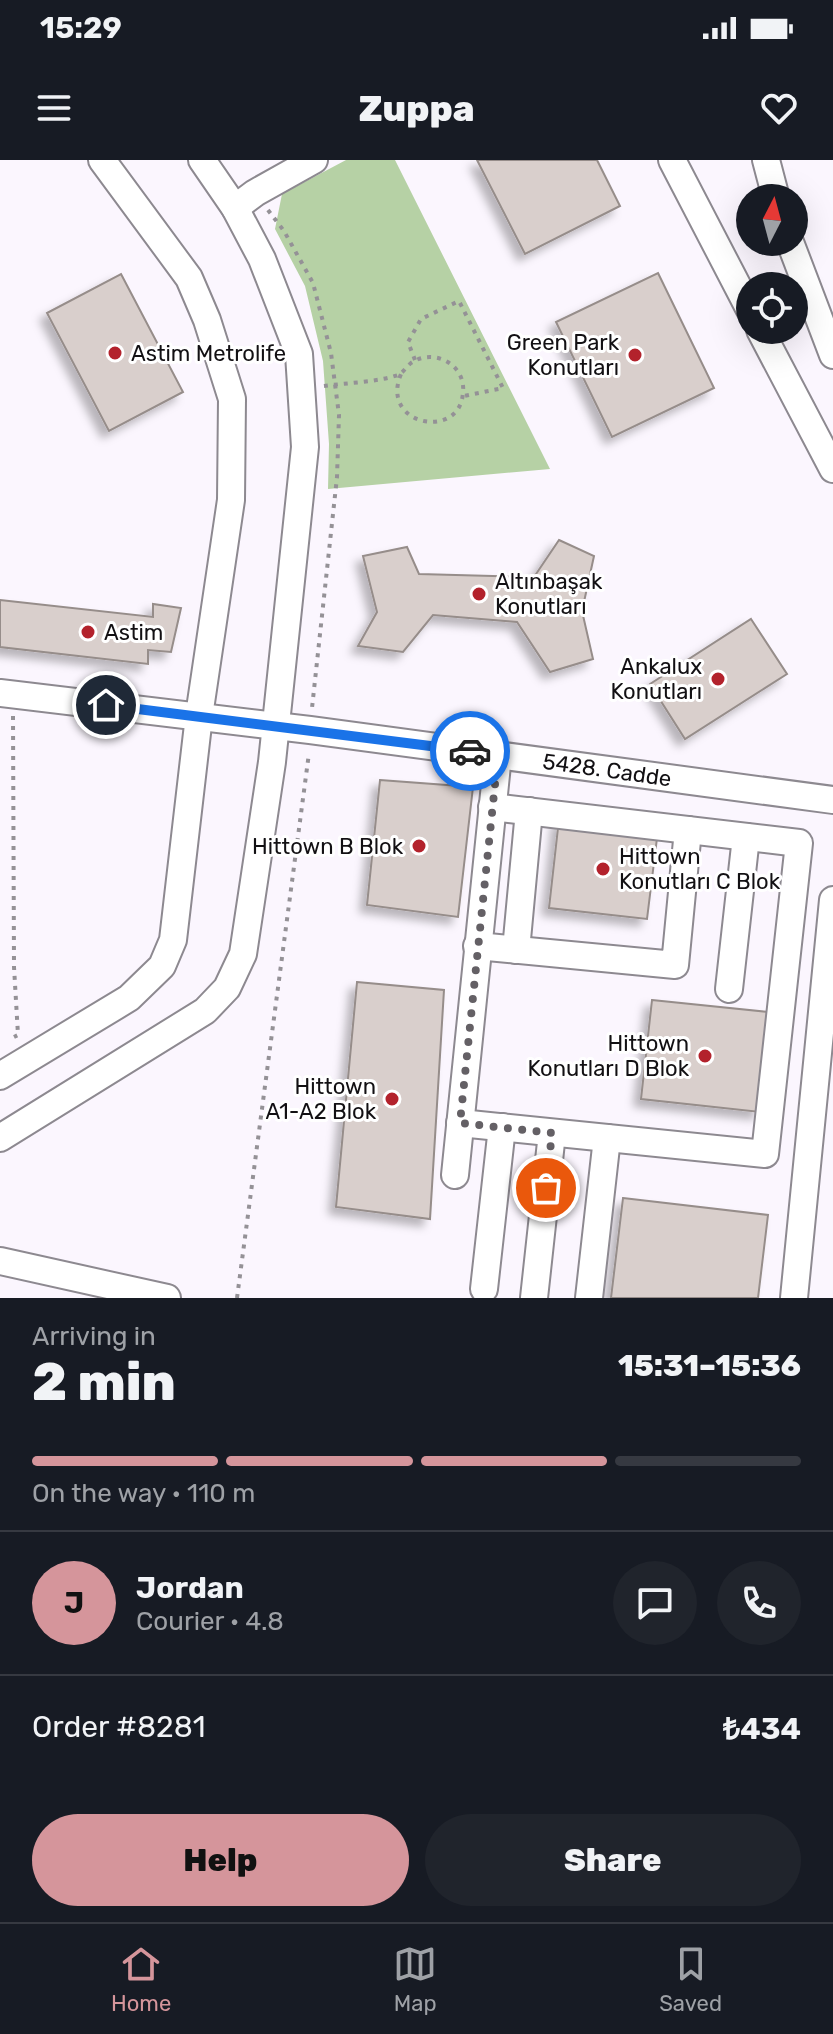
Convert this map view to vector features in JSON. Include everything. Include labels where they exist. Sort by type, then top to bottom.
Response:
[{"type":"street","points":[[0,1076],[129,998],[162,966],[173,940],[199,716],[231,500],[232,399],[207,320],[189,278],[102,160]]},
{"type":"street","points":[[0,1138],[205,1011],[227,988],[243,954],[276,726],[305,447],[299,354],[262,259],[235,208],[202,160]]},
{"type":"street","points":[[235,208],[255,193],[314,160]]},
{"type":"street","points":[[672,160],[736,283]]},
{"type":"street","points":[[766,160],[772,184]]},
{"type":"street","points":[[795,256],[833,355]]},
{"type":"street","points":[[767,344],[833,469]]},
{"type":"street","name":"5428. Cadde","points":[[6,693],[833,800]]},
{"type":"street","points":[[455,1175],[498,755]]},
{"type":"street","points":[[460,1123],[765,1154],[799,843],[492,807]]},
{"type":"street","points":[[516,950],[529,811]]},
{"type":"street","points":[[477,946],[675,965],[688,830]]},
{"type":"street","points":[[729,989],[746,837]]},
{"type":"street","points":[[794,1298],[833,900]]},
{"type":"street","points":[[484,1289],[502,1127]]},
{"type":"street","points":[[534,1298],[552,1133]]},
{"type":"street","points":[[589,1298],[607,1138]]},
{"type":"street","points":[[0,1261],[167,1298]]},
{"type":"path","points":[[415,360],[408,342],[421,319],[459,301],[503,388],[463,396]]},
{"type":"path","points":[[435,357],[453,365],[461,376],[463,396],[458,408],[450,417],[439,422],[421,422],[411,417],[400,403],[397,386],[401,374],[415,360],[435,357]]},
{"type":"path","points":[[302,389],[401,374]]},
{"type":"path","points":[[6,693],[18,1035],[9,1040]]},
{"type":"path","points":[[237,1298],[308,765]]},
{"type":"green space","points":[[346,160],[395,160],[550,469],[328,489],[329,444],[323,361],[305,286],[275,229],[282,194]]},
{"type":"building","points":[[477,160],[597,160],[620,206],[525,254]]},
{"type":"building","name":"Green Park Konutları","points":[[658,273],[714,388],[612,437],[556,322]]},
{"type":"building","name":"Astim Metrolife","points":[[121,274],[183,392],[109,431],[47,313]]},
{"type":"building","name":"Altınbaşak Konutları","points":[[559,540],[594,556],[582,611],[593,659],[550,672],[517,622],[433,615],[403,652],[358,646],[377,612],[363,556],[407,547],[419,574],[534,577]]},
{"type":"building","name":"Astim","points":[[0,600],[153,617],[153,604],[181,608],[171,652],[148,650],[148,664],[0,647]]},
{"type":"building","name":"Ankalux Konutları","points":[[751,619],[787,674],[685,739],[650,684]]},
{"type":"building","name":"Hittown B Blok","points":[[380,780],[473,787],[458,917],[367,905]]},
{"type":"building","name":"Hittown Konutları C Blok","points":[[559,819],[658,830],[647,919],[549,908]]},
{"type":"building","name":"Hittown A1-A2 Blok","points":[[357,982],[444,990],[430,1219],[336,1207]]},
{"type":"building","name":"Hittown Konutları D Blok","points":[[652,1000],[768,1012],[760,1112],[641,1099]]},
{"type":"building","points":[[623,1198],[768,1215],[758,1298],[611,1298]]},
{"type":"way so far","points":[[470,751],[498,755],[460,1123],[552,1133],[546,1188]]},
{"type":"place","name":"Astim Metrolife","points":[[115,353]]},
{"type":"place","name":"Green Park Konutları","points":[[635,355]]},
{"type":"place","name":"Altınbaşak Konutları","points":[[479,594]]},
{"type":"place","name":"Astim","points":[[88,632]]},
{"type":"place","name":"Ankalux Konutları","points":[[718,679]]},
{"type":"place","name":"Hittown B Blok","points":[[419,846]]},
{"type":"place","name":"Hittown Konutları C Blok","points":[[603,869]]},
{"type":"place","name":"Hittown Konutları D Blok","points":[[705,1056]]},
{"type":"place","name":"Hittown A1-A2 Blok","points":[[392,1099]]},
{"type":"route","points":[[106,705],[470,751]]}]
